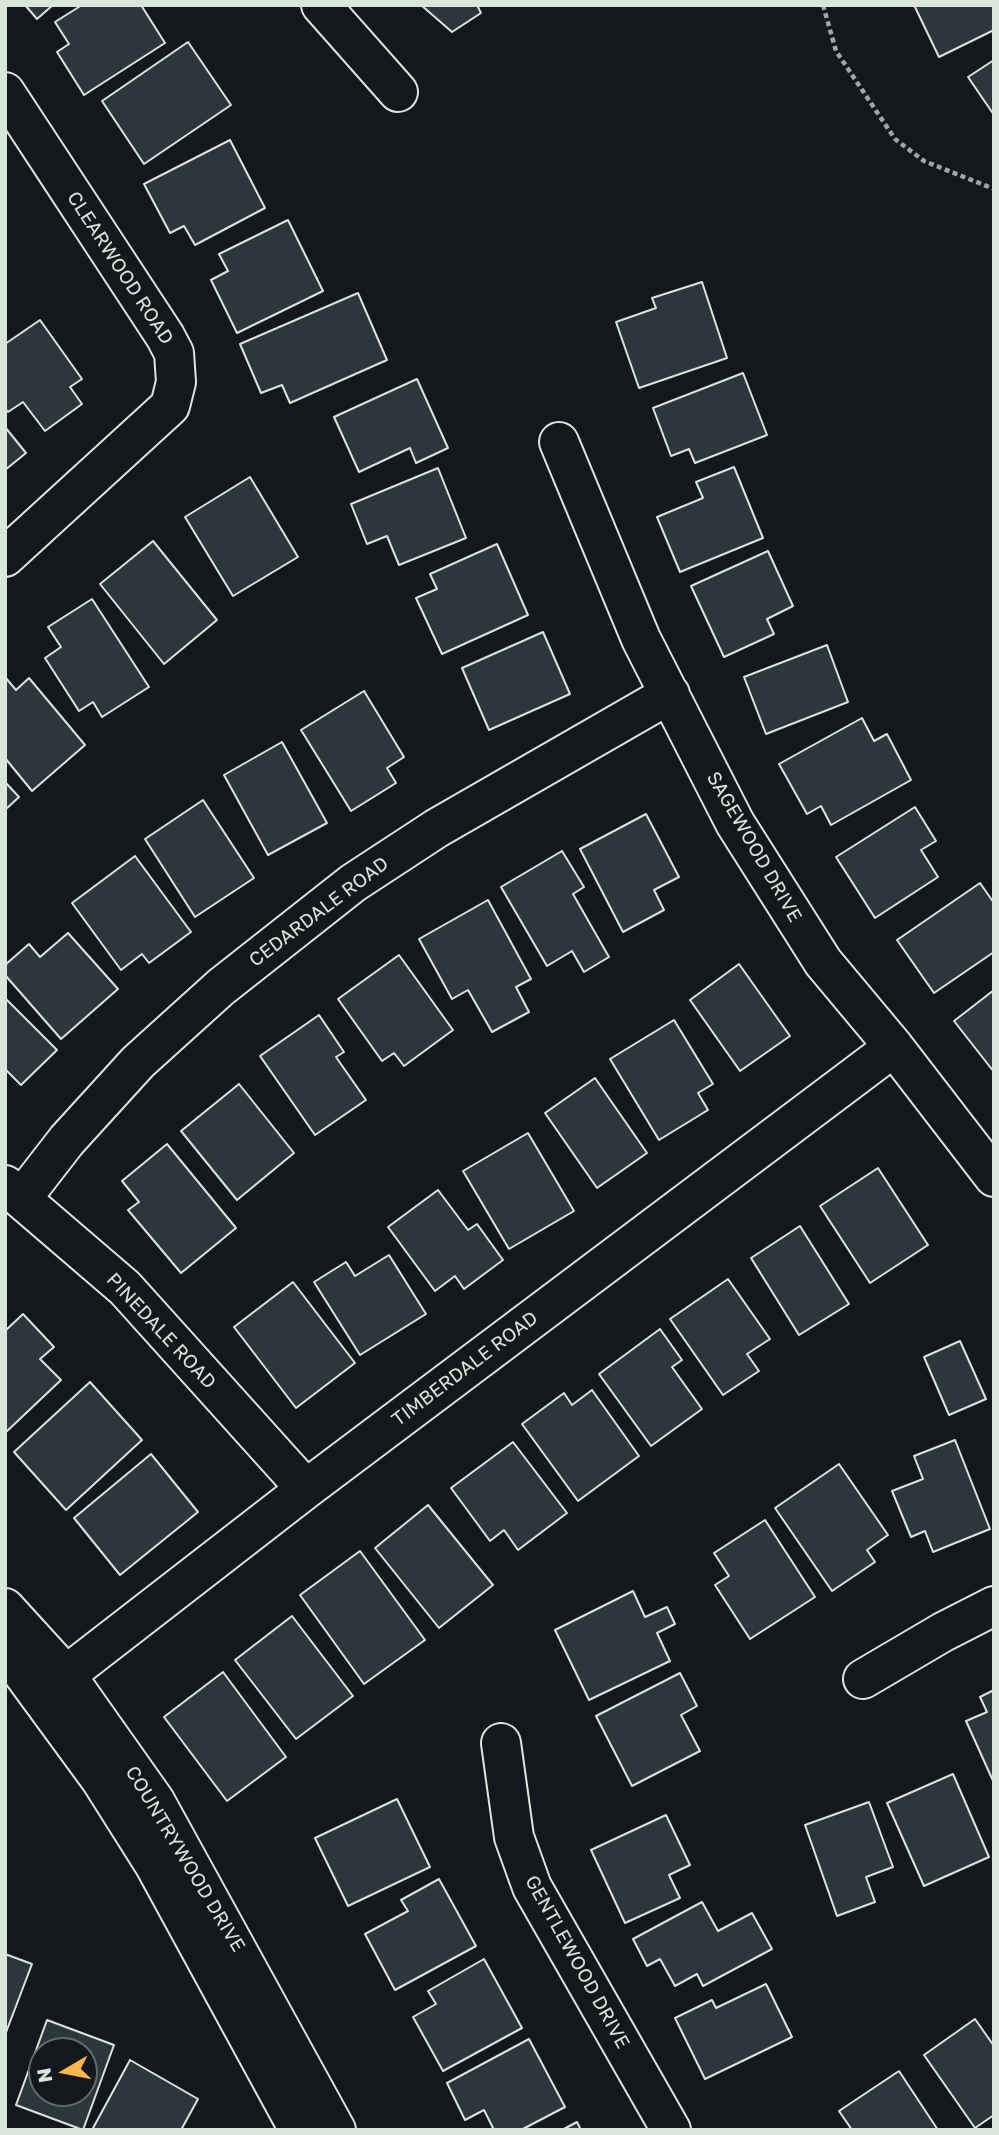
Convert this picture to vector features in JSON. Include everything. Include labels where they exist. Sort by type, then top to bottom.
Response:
[{"type":"street","points":[[321,5],[398,92]]},
{"type":"street","name":"CLEARWOOD ROAD","points":[[5,92],[164,336],[174,353],[176,382],[170,406],[5,557]]},
{"type":"street","name":"SAGEWOOD DRIVE","points":[[559,442],[612,574],[735,823],[823,962],[894,1047],[994,1177]]},
{"type":"street","name":"CEDARDALE ROAD","points":[[13,1191],[67,1140],[138,1062],[221,987],[353,883],[437,828],[670,694]]},
{"type":"street","name":"TIMBERDALE ROAD","points":[[52,1684],[306,1489],[894,1047]]},
{"type":"street","name":"PINEDALE ROAD","points":[[13,1191],[125,1288],[306,1489]]},
{"type":"street","points":[[863,1679],[943,1632],[994,1606]]},
{"type":"street","name":"COUNTRYWOOD DRIVE","points":[[5,1608],[52,1684],[101,1780],[155,1864],[299,2130]]},
{"type":"street","name":"COUNTRYWOOD DRIVE","points":[[5,1649],[52,1684],[155,1801],[336,2130]]},
{"type":"street","name":"GENTLEWOOD DRIVE","points":[[501,1743],[514,1837],[532,1886],[671,2130]]},
{"type":"path","points":[[823,5],[836,51],[895,139],[924,160],[994,189]]},
{"type":"building","points":[[25,5],[53,5],[37,19]]},
{"type":"building","points":[[82,5],[141,5],[165,43],[84,95],[57,52],[69,44],[55,22]]},
{"type":"building","points":[[421,5],[477,5],[481,13],[452,32]]},
{"type":"building","points":[[914,5],[994,5],[994,30],[939,57]]},
{"type":"building","points":[[188,42],[231,105],[144,164],[102,101]]},
{"type":"building","points":[[994,60],[994,115],[968,77]]},
{"type":"building","points":[[230,140],[265,208],[195,245],[184,226],[170,233],[144,184]]},
{"type":"building","points":[[288,220],[323,291],[237,333],[211,280],[228,271],[219,254]]},
{"type":"building","points":[[702,282],[727,358],[639,388],[616,322],[656,308],[652,298]]},
{"type":"building","points":[[358,293],[387,360],[290,403],[282,385],[261,393],[240,344]]},
{"type":"building","points":[[40,320],[82,379],[70,387],[82,404],[45,431],[23,402],[8,412],[5,408],[5,344]]},
{"type":"building","points":[[743,373],[767,435],[695,463],[689,449],[671,456],[653,408]]},
{"type":"building","points":[[417,379],[448,448],[416,463],[410,448],[359,472],[334,417]]},
{"type":"building","points":[[5,427],[26,453],[5,470]]},
{"type":"building","points":[[734,467],[763,538],[680,572],[657,517],[703,498],[696,482]]},
{"type":"building","points":[[438,468],[466,538],[399,565],[387,536],[367,544],[351,504]]},
{"type":"building","points":[[250,477],[298,557],[233,596],[185,517]]},
{"type":"building","points":[[153,541],[217,620],[164,664],[100,584]]},
{"type":"building","points":[[497,544],[528,615],[442,654],[416,598],[437,589],[430,574]]},
{"type":"building","points":[[768,551],[793,606],[767,619],[774,634],[724,657],[691,586]]},
{"type":"building","points":[[92,599],[149,687],[102,717],[93,702],[79,711],[45,658],[61,647],[48,627]]},
{"type":"building","points":[[543,632],[570,694],[489,730],[462,668]]},
{"type":"building","points":[[827,645],[848,702],[766,734],[744,677]]},
{"type":"building","points":[[5,677],[16,690],[29,678],[85,745],[32,791],[5,758]]},
{"type":"building","points":[[364,691],[404,757],[387,768],[396,783],[351,811],[301,730]]},
{"type":"building","points":[[862,718],[874,741],[887,734],[911,780],[831,825],[821,806],[807,814],[779,764]]},
{"type":"building","points":[[282,742],[327,823],[268,855],[224,775]]},
{"type":"building","points":[[5,782],[19,797],[5,810]]},
{"type":"building","points":[[203,800],[254,878],[195,917],[145,839]]},
{"type":"building","points":[[915,807],[936,841],[921,850],[938,877],[875,918],[836,857]]},
{"type":"building","points":[[646,814],[679,877],[654,890],[664,910],[623,932],[580,849]]},
{"type":"building","points":[[562,851],[584,887],[573,894],[609,957],[584,972],[572,951],[547,966],[501,887]]},
{"type":"building","points":[[135,856],[191,932],[149,963],[142,954],[121,970],[72,903]]},
{"type":"building","points":[[980,883],[994,903],[994,952],[934,993],[897,940]]},
{"type":"building","points":[[488,900],[531,979],[516,987],[529,1012],[492,1032],[468,990],[452,999],[419,939]]},
{"type":"building","points":[[68,933],[118,989],[61,1039],[5,975],[5,965],[29,944],[40,957]]},
{"type":"building","points":[[399,955],[453,1030],[404,1066],[394,1053],[382,1061],[338,999]]},
{"type":"building","points":[[739,964],[790,1036],[740,1071],[690,1000]]},
{"type":"building","points":[[994,990],[994,1072],[954,1021]]},
{"type":"building","points":[[5,998],[57,1050],[21,1085],[5,1069]]},
{"type":"building","points":[[319,1015],[344,1052],[336,1057],[366,1100],[315,1135],[260,1056]]},
{"type":"building","points":[[674,1020],[713,1084],[698,1093],[708,1110],[659,1140],[610,1059]]},
{"type":"building","points":[[595,1078],[647,1153],[597,1188],[545,1113]]},
{"type":"building","points":[[239,1084],[294,1153],[237,1200],[181,1131]]},
{"type":"building","points":[[528,1133],[574,1211],[509,1249],[463,1171]]},
{"type":"building","points":[[167,1144],[236,1228],[181,1273],[128,1210],[139,1202],[122,1181]]},
{"type":"building","points":[[878,1168],[928,1245],[870,1283],[820,1206]]},
{"type":"building","points":[[438,1190],[468,1230],[477,1224],[503,1260],[464,1289],[455,1276],[435,1291],[388,1227]]},
{"type":"building","points":[[800,1226],[849,1304],[799,1335],[751,1258]]},
{"type":"building","points":[[389,1255],[426,1314],[360,1355],[314,1282],[346,1262],[355,1276]]},
{"type":"building","points":[[728,1279],[770,1339],[747,1354],[759,1371],[723,1395],[670,1319]]},
{"type":"building","points":[[293,1282],[355,1363],[296,1408],[234,1327]]},
{"type":"building","points":[[23,1314],[54,1347],[40,1359],[61,1380],[5,1433],[5,1331]]},
{"type":"building","points":[[660,1329],[682,1360],[672,1367],[702,1409],[651,1446],[599,1374]]},
{"type":"building","points":[[960,1341],[986,1399],[949,1415],[924,1357]]},
{"type":"building","points":[[90,1382],[142,1440],[66,1510],[14,1452]]},
{"type":"building","points":[[592,1390],[639,1456],[578,1501],[522,1424],[564,1393],[572,1405]]},
{"type":"building","points":[[955,1440],[990,1529],[933,1552],[925,1531],[911,1537],[892,1491],[923,1479],[914,1456]]},
{"type":"building","points":[[513,1442],[567,1513],[518,1550],[504,1530],[490,1541],[451,1488]]},
{"type":"building","points":[[151,1454],[198,1512],[120,1575],[74,1518]]},
{"type":"building","points":[[839,1464],[888,1535],[867,1550],[875,1562],[832,1591],[775,1508]]},
{"type":"building","points":[[428,1505],[493,1585],[439,1628],[375,1548]]},
{"type":"building","points":[[765,1520],[815,1597],[750,1639],[715,1585],[729,1576],[714,1553]]},
{"type":"building","points":[[360,1551],[425,1640],[364,1684],[300,1595]]},
{"type":"building","points":[[633,1591],[645,1617],[667,1607],[675,1624],[657,1633],[670,1661],[589,1700],[555,1630]]},
{"type":"building","points":[[292,1616],[353,1696],[296,1739],[235,1660]]},
{"type":"building","points":[[223,1672],[286,1757],[227,1801],[164,1717]]},
{"type":"building","points":[[680,1673],[697,1706],[681,1715],[700,1751],[632,1786],[596,1716]]},
{"type":"building","points":[[994,1690],[994,1783],[966,1721],[987,1712],[980,1697]]},
{"type":"building","points":[[953,1774],[989,1857],[924,1886],[887,1803]]},
{"type":"building","points":[[397,1799],[430,1867],[348,1906],[315,1838]]},
{"type":"building","points":[[869,1802],[893,1867],[866,1877],[875,1902],[837,1916],[805,1825]]},
{"type":"building","points":[[666,1815],[690,1865],[669,1875],[680,1898],[625,1923],[591,1850]]},
{"type":"building","points":[[439,1879],[476,1946],[395,1990],[365,1934],[408,1911],[401,1900]]},
{"type":"building","points":[[702,1902],[718,1931],[752,1913],[772,1949],[703,1986],[697,1974],[675,1986],[660,1959],[647,1966],[633,1939]]},
{"type":"building","points":[[5,1954],[32,1964],[5,2035]]},
{"type":"building","points":[[484,1959],[522,2028],[443,2071],[413,2017],[436,2004],[428,1991]]},
{"type":"building","points":[[766,1984],[792,2037],[705,2079],[675,2018],[712,2000],[716,2008]]},
{"type":"building","points":[[975,2019],[994,2046],[994,2115],[975,2128],[924,2055]]},
{"type":"building","points":[[47,2020],[93,2037],[41,2037]]},
{"type":"building","points":[[98,2039],[114,2045],[98,2089]]},
{"type":"building","points":[[529,2039],[565,2107],[521,2130],[494,2130],[484,2110],[465,2120],[447,2083]]},
{"type":"building","points":[[130,2060],[198,2099],[181,2130],[92,2130]]},
{"type":"building","points":[[899,2071],[938,2130],[852,2130],[839,2111]]},
{"type":"building","points":[[28,2072],[28,2107],[91,2107],[83,2130],[16,2105]]},
{"type":"building","points":[[577,2122],[581,2130],[562,2130]]}]
